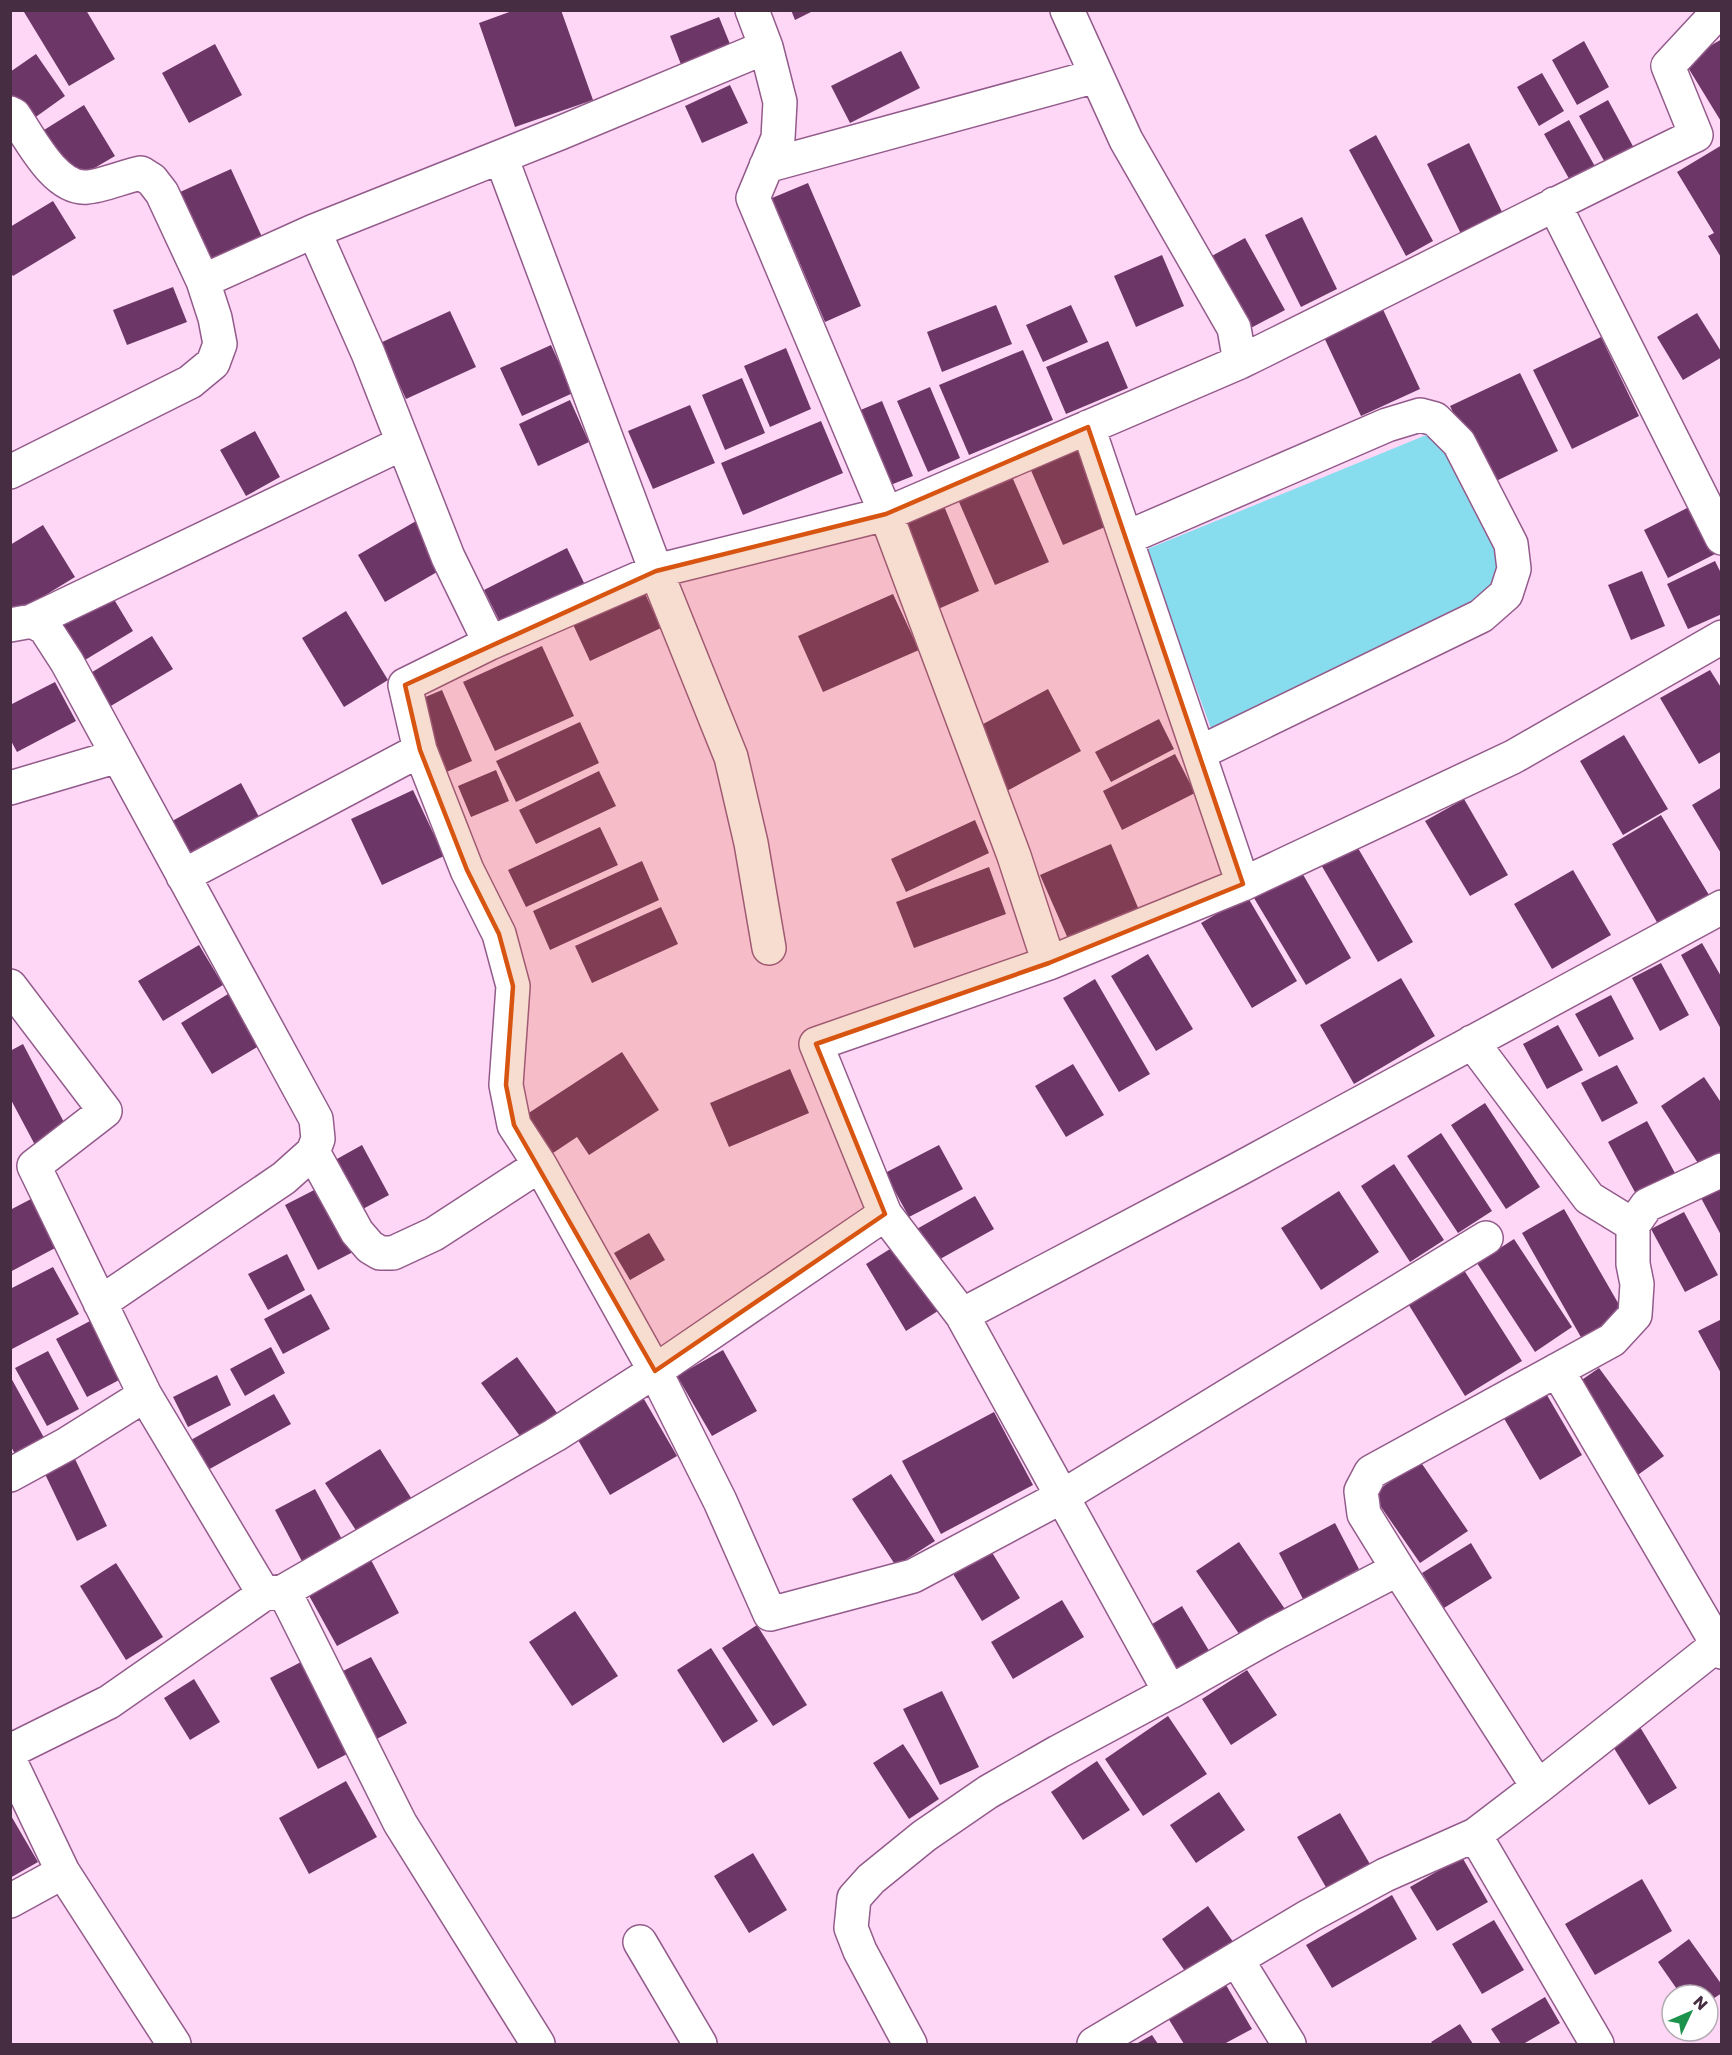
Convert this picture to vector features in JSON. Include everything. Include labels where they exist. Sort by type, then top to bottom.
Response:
[{"type":"street","points":[[752,10],[766,47],[780,102],[778,138],[753,198],[886,514],[1014,856],[1049,963]]},
{"type":"street","points":[[1067,10],[1126,140],[1234,328],[1240,362]]},
{"type":"street","points":[[1486,1238],[1063,1496],[914,1576],[770,1614],[720,1501],[656,1371],[540,1165],[514,1125],[506,1084],[513,986],[499,934],[467,870],[420,750],[405,685],[490,643],[656,571],[886,514],[1088,428],[1240,362],[1696,135],[1668,66],[1720,10]]},
{"type":"street","points":[[203,281],[314,231],[501,157],[766,47]]},
{"type":"street","points":[[766,166],[1096,76]]},
{"type":"street","points":[[10,113],[14,115],[62,181],[86,188],[141,173],[152,180],[162,193],[168,211],[203,281],[215,318],[220,344],[213,363],[190,382],[10,472]]},
{"type":"street","points":[[501,157],[656,571],[731,757],[751,843],[769,948]]},
{"type":"street","points":[[1554,204],[1722,538]]},
{"type":"street","points":[[314,231],[368,353],[448,557],[490,643]]},
{"type":"street","points":[[1126,538],[1387,425],[1420,415],[1435,419],[1459,442],[1511,544],[1514,569],[1506,594],[1481,616],[1199,753]]},
{"type":"street","points":[[1088,428],[1243,884]]},
{"type":"street","points":[[21,623],[403,442]]},
{"type":"street","points":[[21,623],[45,628],[67,662],[316,1119],[318,1139],[313,1152],[284,1178],[100,1303]]},
{"type":"street","points":[[1170,1692],[962,1315],[885,1214],[816,1044],[1049,963],[1243,884],[1513,757],[1722,637]]},
{"type":"street","points":[[183,876],[420,750]]},
{"type":"street","points":[[10,788],[118,756]]},
{"type":"street","points":[[962,1315],[1237,1170],[1722,907]]},
{"type":"street","points":[[10,986],[105,1111],[34,1166],[145,1395],[274,1593],[400,1823],[538,2044]]},
{"type":"street","points":[[1472,1042],[1589,1198],[1633,1225]]},
{"type":"street","points":[[313,1152],[357,1232],[370,1247],[381,1252],[393,1253],[434,1234],[540,1165]]},
{"type":"street","points":[[1538,1787],[1364,1514],[1360,1491],[1371,1472],[1612,1340],[1635,1315],[1637,1284],[1633,1264],[1633,1225],[1647,1206],[1722,1170]]},
{"type":"street","points":[[10,1751],[109,1702],[274,1593],[555,1435],[656,1371],[885,1214]]},
{"type":"street","points":[[1094,2044],[1309,1916],[1385,1875],[1475,1835],[1719,1648],[1557,1370]]},
{"type":"street","points":[[14,1465],[67,1444],[145,1395]]},
{"type":"street","points":[[910,2044],[860,1951],[851,1928],[854,1898],[871,1879],[924,1836],[988,1792],[1275,1633],[1398,1569]]},
{"type":"street","points":[[10,1761],[63,1872],[174,2044]]},
{"type":"street","points":[[1475,1835],[1597,2044]]},
{"type":"street","points":[[10,1901],[63,1872]]},
{"type":"street","points":[[640,1942],[700,2044]]},
{"type":"street","points":[[1237,1960],[1289,2044]]},
{"type":"highlighted area","points":[[1088,427],[1243,884],[1049,963],[816,1044],[885,1214],[655,1371],[514,1125],[506,1085],[513,986],[499,934],[467,870],[420,750],[405,685],[656,571],[886,514]]},
{"type":"water","points":[[1441,429],[1506,550],[1507,586],[1212,731],[1145,550]]},
{"type":"building","points":[[26,10],[86,10],[115,59],[69,86],[24,12]]},
{"type":"building","points":[[515,10],[561,10],[593,100],[515,127],[479,23]]},
{"type":"building","points":[[791,10],[815,10],[795,20]]},
{"type":"building","points":[[719,17],[732,49],[682,67],[670,36]]},
{"type":"building","points":[[1722,39],[1722,123],[1684,61]]},
{"type":"building","points":[[1584,41],[1609,87],[1577,105],[1552,60]]},
{"type":"building","points":[[215,44],[242,95],[189,123],[162,73]]},
{"type":"building","points":[[901,51],[920,88],[850,123],[831,86]]},
{"type":"building","points":[[36,54],[65,96],[26,124],[10,103],[10,72]]},
{"type":"building","points":[[1542,73],[1564,111],[1539,126],[1517,87]]},
{"type":"building","points":[[730,85],[748,123],[702,143],[685,106]]},
{"type":"building","points":[[1608,100],[1635,150],[1607,166],[1579,116]]},
{"type":"building","points":[[84,105],[115,156],[74,180],[44,130]]},
{"type":"building","points":[[1569,120],[1597,170],[1572,184],[1544,134]]},
{"type":"building","points":[[1376,135],[1433,241],[1406,256],[1349,150]]},
{"type":"building","points":[[1469,143],[1503,214],[1461,234],[1427,164]]},
{"type":"building","points":[[1722,145],[1722,259],[1708,236],[1714,233],[1677,172]]},
{"type":"building","points":[[231,169],[262,237],[200,265],[169,197]]},
{"type":"building","points":[[808,183],[861,306],[825,322],[772,198]]},
{"type":"building","points":[[53,201],[76,238],[13,276],[10,272],[10,227]]},
{"type":"building","points":[[1302,217],[1337,289],[1301,307],[1265,235]]},
{"type":"building","points":[[1245,238],[1285,310],[1247,330],[1208,258]]},
{"type":"building","points":[[1162,255],[1184,306],[1136,327],[1114,276]]},
{"type":"building","points":[[173,287],[187,322],[127,345],[113,310]]},
{"type":"building","points":[[1380,303],[1420,389],[1361,416],[1321,331]]},
{"type":"building","points":[[996,305],[1012,344],[942,372],[927,332]]},
{"type":"building","points":[[1071,305],[1088,342],[1043,362],[1026,325]]},
{"type":"building","points":[[450,311],[476,367],[406,399],[380,343]]},
{"type":"building","points":[[1697,313],[1722,353],[1722,357],[1683,380],[1657,337]]},
{"type":"building","points":[[1601,337],[1639,416],[1572,449],[1533,370]]},
{"type":"building","points":[[1108,341],[1128,388],[1066,414],[1046,367]]},
{"type":"building","points":[[551,345],[573,393],[522,416],[500,368]]},
{"type":"building","points":[[786,348],[811,409],[770,427],[744,366]]},
{"type":"building","points":[[1023,350],[1053,420],[969,455],[939,385]]},
{"type":"building","points":[[1520,373],[1558,451],[1488,485],[1450,406]]},
{"type":"building","points":[[742,378],[765,433],[725,450],[702,395]]},
{"type":"building","points":[[930,387],[960,458],[928,472],[897,401]]},
{"type":"building","points":[[570,400],[589,442],[538,466],[519,424]]},
{"type":"building","points":[[882,401],[913,476],[883,488],[851,414]]},
{"type":"building","points":[[690,405],[715,463],[653,489],[628,431]]},
{"type":"building","points":[[821,421],[843,473],[743,515],[721,463]]},
{"type":"building","points":[[255,431],[280,477],[246,496],[220,450]]},
{"type":"building","points":[[1079,447],[1112,524],[1063,545],[1030,468]]},
{"type":"building","points":[[1010,472],[1049,562],[995,585],[956,495]]},
{"type":"building","points":[[944,506],[979,591],[936,610],[900,525]]},
{"type":"building","points":[[1691,506],[1715,554],[1668,578],[1644,530]]},
{"type":"building","points":[[416,521],[444,568],[385,602],[358,555]]},
{"type":"building","points":[[43,525],[75,577],[13,615],[10,611],[10,545]]},
{"type":"building","points":[[567,548],[588,591],[505,632],[484,590]]},
{"type":"building","points":[[1715,561],[1722,575],[1722,614],[1688,629],[1667,584]]},
{"type":"building","points":[[1642,571],[1665,626],[1631,640],[1608,585]]},
{"type":"building","points":[[642,587],[661,628],[590,661],[571,620]]},
{"type":"building","points":[[893,594],[919,650],[823,692],[798,636]]},
{"type":"building","points":[[112,596],[133,631],[80,663],[59,627]]},
{"type":"building","points":[[346,611],[388,680],[344,707],[302,638]]},
{"type":"building","points":[[152,636],[173,669],[99,713],[79,680]]},
{"type":"building","points":[[542,646],[574,716],[495,751],[463,682]]},
{"type":"building","points":[[1710,670],[1722,689],[1722,751],[1699,764],[1660,698]]},
{"type":"building","points":[[55,682],[76,721],[17,752],[10,739],[10,705]]},
{"type":"building","points":[[1048,689],[1081,751],[1005,792],[972,730]]},
{"type":"building","points":[[442,690],[472,761],[435,777],[404,706]]},
{"type":"building","points":[[1159,719],[1174,749],[1111,782],[1095,752]]},
{"type":"building","points":[[580,722],[599,763],[516,802],[496,761]]},
{"type":"building","points":[[1624,735],[1668,809],[1623,835],[1580,761]]},
{"type":"building","points":[[1175,754],[1195,793],[1122,830],[1103,791]]},
{"type":"building","points":[[496,770],[509,801],[471,817],[458,786]]},
{"type":"building","points":[[599,771],[616,806],[536,844],[519,810]]},
{"type":"building","points":[[241,783],[259,817],[183,858],[165,825]]},
{"type":"building","points":[[1722,787],[1722,855],[1692,805]]},
{"type":"building","points":[[413,790],[444,856],[382,885],[351,819]]},
{"type":"building","points":[[1464,799],[1508,875],[1470,896],[1425,821]]},
{"type":"building","points":[[1661,815],[1709,895],[1658,924],[1612,844]]},
{"type":"building","points":[[975,820],[989,853],[906,892],[891,859]]},
{"type":"building","points":[[600,827],[618,865],[526,907],[508,870]]},
{"type":"building","points":[[1355,843],[1413,942],[1378,962],[1320,863]]},
{"type":"building","points":[[1111,844],[1139,910],[1069,941],[1040,875]]},
{"type":"building","points":[[642,861],[659,900],[550,950],[533,911]]},
{"type":"building","points":[[989,867],[1006,914],[914,948],[896,902]]},
{"type":"building","points":[[1573,870],[1611,935],[1552,969],[1514,904]]},
{"type":"building","points":[[1301,871],[1351,958],[1306,985],[1254,898]]},
{"type":"building","points":[[1247,896],[1297,981],[1252,1008],[1201,923]]},
{"type":"building","points":[[661,907],[678,944],[592,983],[575,946]]},
{"type":"building","points":[[1702,943],[1722,978],[1722,1031],[1681,955]]},
{"type":"building","points":[[199,945],[223,985],[163,1021],[138,981]]},
{"type":"building","points":[[1148,954],[1193,1029],[1156,1051],[1111,976]]},
{"type":"building","points":[[1661,963],[1689,1015],[1660,1031],[1632,978]]},
{"type":"building","points":[[1401,978],[1435,1036],[1354,1084],[1320,1025]]},
{"type":"building","points":[[1095,979],[1150,1074],[1119,1092],[1063,998]]},
{"type":"building","points":[[228,994],[259,1046],[212,1074],[181,1023]]},
{"type":"building","points":[[1611,995],[1634,1039],[1599,1057],[1575,1014]]},
{"type":"building","points":[[1558,1025],[1583,1070],[1547,1089],[1523,1044]]},
{"type":"building","points":[[23,1044],[67,1128],[35,1145],[10,1098],[10,1051]]},
{"type":"building","points":[[622,1052],[659,1110],[589,1155],[577,1137],[547,1157],[521,1118]]},
{"type":"building","points":[[1073,1064],[1104,1115],[1066,1137],[1035,1086]]},
{"type":"building","points":[[1617,1065],[1638,1103],[1602,1122],[1581,1083]]},
{"type":"building","points":[[790,1069],[809,1113],[729,1147],[710,1103]]},
{"type":"building","points":[[1704,1077],[1722,1104],[1722,1159],[1703,1171],[1661,1106]]},
{"type":"building","points":[[1485,1103],[1540,1187],[1506,1209],[1451,1125]]},
{"type":"building","points":[[1647,1121],[1676,1175],[1637,1196],[1608,1142]]},
{"type":"building","points":[[1441,1133],[1492,1211],[1458,1233],[1407,1156]]},
{"type":"building","points":[[362,1145],[389,1195],[346,1218],[319,1169]]},
{"type":"building","points":[[939,1145],[963,1189],[909,1217],[885,1173]]},
{"type":"building","points":[[1394,1164],[1444,1240],[1410,1262],[1361,1186]]},
{"type":"building","points":[[320,1187],[353,1252],[318,1270],[285,1205]]},
{"type":"building","points":[[1722,1187],[1722,1237],[1701,1198]]},
{"type":"building","points":[[1339,1191],[1379,1252],[1321,1290],[1281,1228]]},
{"type":"building","points":[[975,1196],[994,1229],[933,1263],[915,1230]]},
{"type":"building","points":[[31,1199],[57,1247],[10,1272],[10,1210]]},
{"type":"building","points":[[1564,1209],[1625,1315],[1582,1339],[1522,1233]]},
{"type":"building","points":[[1684,1212],[1718,1275],[1685,1292],[1651,1229]]},
{"type":"building","points":[[649,1233],[665,1260],[630,1280],[614,1253]]},
{"type":"building","points":[[1514,1239],[1572,1327],[1535,1352],[1477,1263]]},
{"type":"building","points":[[898,1244],[938,1311],[906,1331],[866,1264]]},
{"type":"building","points":[[287,1254],[305,1290],[268,1310],[248,1274]]},
{"type":"building","points":[[53,1267],[79,1314],[12,1349],[10,1289]]},
{"type":"building","points":[[1462,1267],[1522,1361],[1465,1396],[1407,1302]]},
{"type":"building","points":[[311,1294],[330,1329],[283,1354],[264,1319]]},
{"type":"building","points":[[1722,1319],[1722,1375],[1698,1331]]},
{"type":"building","points":[[90,1321],[121,1379],[87,1397],[56,1339]]},
{"type":"building","points":[[271,1347],[285,1373],[245,1396],[230,1369]]},
{"type":"building","points":[[723,1350],[757,1411],[712,1436],[677,1376]]},
{"type":"building","points":[[48,1351],[79,1409],[47,1426],[15,1368]]},
{"type":"building","points":[[517,1357],[560,1417],[525,1443],[481,1383]]},
{"type":"building","points":[[1599,1368],[1664,1456],[1635,1477],[1570,1388]]},
{"type":"building","points":[[217,1375],[231,1405],[188,1427],[173,1397]]},
{"type":"building","points":[[10,1376],[48,1445],[19,1461],[10,1445]]},
{"type":"building","points":[[1544,1390],[1582,1455],[1540,1480],[1502,1415]]},
{"type":"building","points":[[274,1394],[291,1424],[206,1471],[189,1441]]},
{"type":"building","points":[[641,1394],[677,1456],[610,1495],[574,1433]]},
{"type":"building","points":[[994,1412],[1033,1485],[941,1534],[902,1461]]},
{"type":"building","points":[[380,1449],[415,1504],[361,1538],[325,1483]]},
{"type":"building","points":[[75,1459],[107,1526],[77,1541],[45,1474]]},
{"type":"building","points":[[1420,1461],[1468,1531],[1420,1563],[1372,1494]]},
{"type":"building","points":[[891,1474],[935,1541],[896,1566],[852,1499]]},
{"type":"building","points":[[315,1489],[345,1545],[305,1567],[275,1510]]},
{"type":"building","points":[[1335,1523],[1359,1569],[1303,1599],[1279,1553]]},
{"type":"building","points":[[1239,1542],[1289,1615],[1246,1644],[1196,1571]]},
{"type":"building","points":[[1471,1543],[1492,1578],[1444,1608],[1422,1573]]},
{"type":"building","points":[[988,1546],[1020,1598],[982,1621],[950,1569]]},
{"type":"building","points":[[370,1558],[399,1613],[337,1646],[307,1592]]},
{"type":"building","points":[[116,1563],[163,1637],[126,1660],[80,1586]]},
{"type":"building","points":[[1062,1600],[1084,1637],[1013,1679],[991,1642]]},
{"type":"building","points":[[1182,1606],[1211,1654],[1168,1680],[1139,1632]]},
{"type":"building","points":[[575,1611],[618,1676],[572,1706],[529,1642]]},
{"type":"building","points":[[757,1625],[807,1705],[773,1726],[722,1648]]},
{"type":"building","points":[[711,1648],[758,1721],[723,1743],[677,1670]]},
{"type":"building","points":[[371,1657],[407,1723],[373,1741],[337,1674]]},
{"type":"building","points":[[301,1662],[349,1753],[318,1769],[270,1678]]},
{"type":"building","points":[[1247,1670],[1277,1715],[1231,1745],[1202,1699]]},
{"type":"building","points":[[194,1679],[220,1722],[190,1740],[164,1698]]},
{"type":"building","points":[[942,1691],[979,1767],[940,1785],[903,1709]]},
{"type":"building","points":[[1168,1716],[1207,1774],[1143,1816],[1105,1759]]},
{"type":"building","points":[[1640,1727],[1677,1788],[1649,1805],[1612,1745]]},
{"type":"building","points":[[903,1744],[939,1799],[909,1819],[873,1763]]},
{"type":"building","points":[[1097,1761],[1130,1810],[1083,1840],[1051,1792]]},
{"type":"building","points":[[346,1781],[377,1837],[309,1874],[279,1818]]},
{"type":"building","points":[[1219,1792],[1245,1830],[1196,1863],[1170,1825]]},
{"type":"building","points":[[1340,1813],[1374,1871],[1331,1896],[1297,1837]]},
{"type":"building","points":[[10,1814],[38,1862],[10,1878]]},
{"type":"building","points":[[753,1853],[787,1910],[749,1933],[714,1876]]},
{"type":"building","points":[[1462,1857],[1488,1902],[1437,1931],[1410,1887]]},
{"type":"building","points":[[1642,1879],[1672,1931],[1595,1975],[1565,1924]]},
{"type":"building","points":[[1392,1895],[1417,1939],[1332,1988],[1306,1945]]},
{"type":"building","points":[[1208,1906],[1236,1946],[1190,1978],[1162,1939]]},
{"type":"building","points":[[1494,1920],[1524,1970],[1482,1994],[1452,1944]]},
{"type":"building","points":[[1689,1939],[1722,1985],[1722,1993],[1720,1994],[1720,1983],[1673,1983],[1658,1962]]},
{"type":"building","points":[[1226,1985],[1252,2029],[1224,2044],[1184,2044],[1168,2018]]},
{"type":"building","points":[[1545,1997],[1560,2023],[1523,2044],[1501,2044],[1491,2029]]},
{"type":"building","points":[[1460,2024],[1473,2044],[1433,2044],[1431,2042]]},
{"type":"building","points":[[1152,2035],[1158,2044],[1136,2044]]}]
